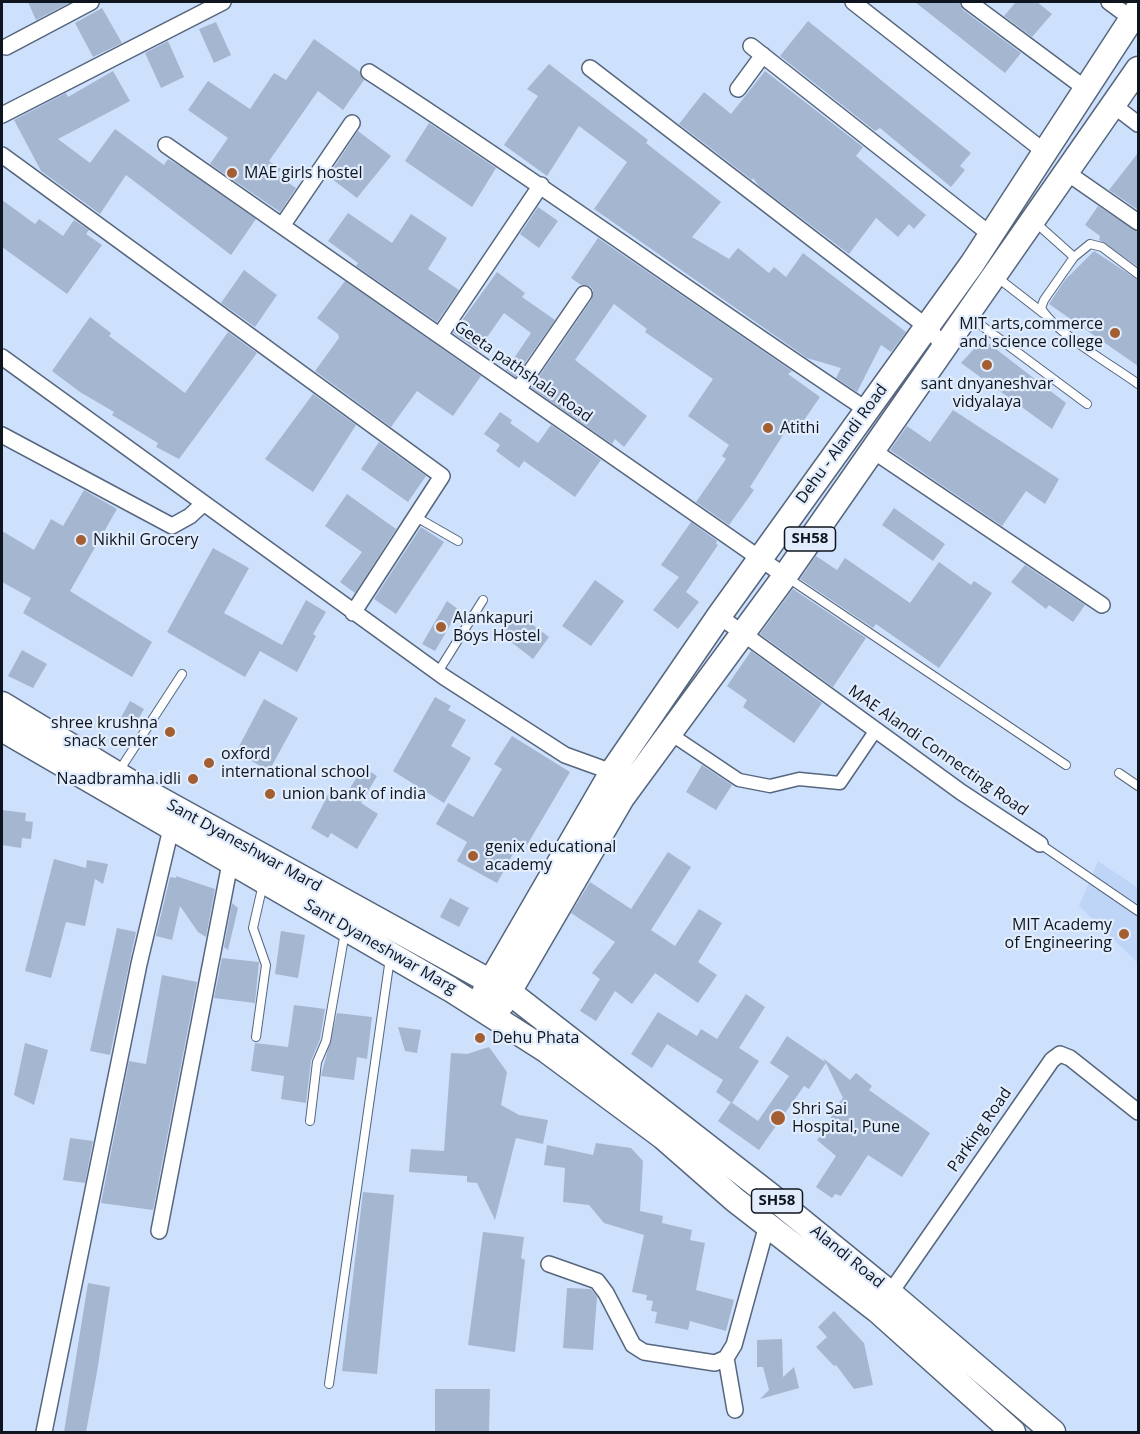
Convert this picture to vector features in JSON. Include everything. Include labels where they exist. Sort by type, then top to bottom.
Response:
[{"type":"main road","name":"Dehu - Alandi Road","points":[[486,1010],[612,772],[719,616],[991,235],[1135,14]]},
{"type":"main road","name":"Dehu - Alandi Road","points":[[500,986],[602,829],[742,632],[785,576],[1138,69]]},
{"type":"main road","name":"Sant Dyaneshwar Mard","points":[[2,704],[18,730],[117,774],[174,817]]},
{"type":"main road","name":"Sant Dyaneshwar Marg","points":[[18,730],[233,851],[264,879],[297,887],[350,918],[391,954],[486,1010]]},
{"type":"main road","name":"Sant Dyaneshwar Mard","points":[[233,851],[297,887]]},
{"type":"main road","points":[[350,918],[500,986]]},
{"type":"main road","name":"Alandi Road","points":[[500,986],[576,1042],[884,1302],[1053,1432]]},
{"type":"main road","name":"SH58","points":[[486,1010],[547,1051],[663,1137],[767,1225],[884,1302],[989,1412],[1013,1432]]},
{"type":"street","points":[[6,47],[91,2]]},
{"type":"street","points":[[2,115],[224,2]]},
{"type":"street","points":[[853,2],[1046,152]]},
{"type":"street","points":[[969,2],[1086,89]]},
{"type":"street","points":[[1109,2],[1135,14]]},
{"type":"street","points":[[738,89],[757,51],[991,235]]},
{"type":"street","points":[[590,68],[927,327],[944,346]]},
{"type":"street","points":[[369,72],[541,185],[703,301],[867,410]]},
{"type":"street","points":[[1113,105],[1138,124]]},
{"type":"street","points":[[282,226],[352,123]]},
{"type":"street","name":"Geeta pathshala Road","points":[[166,145],[785,576]]},
{"type":"street","points":[[2,155],[442,476],[353,613]]},
{"type":"street","points":[[1066,172],[1138,222]]},
{"type":"street","points":[[440,335],[541,185]]},
{"type":"street","points":[[518,390],[584,294]]},
{"type":"street","points":[[2,357],[353,613],[438,672],[565,755],[612,772]]},
{"type":"street","points":[[2,435],[172,526],[190,516],[203,504]]},
{"type":"street","points":[[872,450],[1102,605]]},
{"type":"street","name":"MAE Alandi Connecting Road","points":[[719,616],[961,792],[1040,844]]},
{"type":"street","points":[[669,733],[740,780],[770,786],[799,779],[840,783],[876,730]]},
{"type":"street","points":[[44,1432],[139,964],[174,817]]},
{"type":"street","points":[[159,1231],[233,851]]},
{"type":"street","name":"Parking Road","points":[[884,1302],[1052,1060],[1060,1054],[1070,1058],[1138,1112]]},
{"type":"street","points":[[549,1264],[597,1281],[606,1293],[633,1345],[644,1352],[715,1363],[726,1358],[734,1345],[767,1225]]},
{"type":"street","points":[[726,1358],[735,1410]]},
{"type":"lane","points":[[1032,220],[1074,257]]},
{"type":"lane","points":[[1045,315],[1041,308],[1044,300],[1074,257],[1090,244],[1096,245],[1138,274]]},
{"type":"lane","points":[[994,275],[1138,384]]},
{"type":"lane","points":[[966,314],[1087,404]]},
{"type":"lane","points":[[416,517],[458,541]]},
{"type":"lane","points":[[785,576],[1066,765]]},
{"type":"lane","points":[[438,672],[483,600]]},
{"type":"lane","points":[[117,774],[182,674]]},
{"type":"lane","points":[[1119,773],[1138,786]]},
{"type":"lane","name":"MAE Alandi Connecting Road","points":[[1040,844],[1138,911]]},
{"type":"lane","points":[[256,1036],[266,965],[253,928],[264,879]]},
{"type":"lane","points":[[310,1121],[317,1062],[326,1041],[350,918]]},
{"type":"lane","points":[[329,1384],[391,954]]},
{"type":"shaded area","name":"MIT Academy of Engineering","points":[[1098,861],[1138,888],[1138,963],[1079,906]]},
{"type":"building","points":[[28,2],[71,2],[36,20]]},
{"type":"building","points":[[915,2],[959,2],[963,10],[1021,53],[1005,73]]},
{"type":"building","points":[[1016,2],[1037,2],[1052,14],[1032,37],[1004,16]]},
{"type":"building","points":[[102,8],[122,43],[93,57],[75,23]]},
{"type":"building","points":[[808,21],[971,153],[960,166],[965,170],[951,187],[880,128],[875,131],[780,56]]},
{"type":"building","points":[[216,22],[231,55],[214,63],[199,29]]},
{"type":"building","points":[[314,39],[359,71],[364,80],[343,110],[318,91],[269,161],[281,169],[277,175],[296,188],[280,212],[210,164],[228,138],[188,110],[208,81],[250,109],[274,73],[286,80]]},
{"type":"building","points":[[168,41],[184,77],[161,88],[145,53]]},
{"type":"building","points":[[549,64],[648,140],[646,143],[721,202],[692,237],[729,259],[738,248],[769,273],[774,267],[786,277],[803,253],[906,332],[891,352],[881,345],[857,392],[836,378],[841,368],[807,358],[594,209],[627,162],[579,126],[547,176],[504,145],[538,96],[527,89]]},
{"type":"building","points":[[113,71],[130,101],[58,139],[90,163],[115,129],[164,165],[168,159],[183,168],[256,219],[231,255],[126,175],[100,214],[41,171],[14,120],[66,93],[68,97]]},
{"type":"building","points":[[765,71],[863,147],[856,156],[926,215],[914,229],[909,224],[898,237],[876,218],[849,254],[759,186],[753,178],[752,180],[679,124],[704,92],[731,114]]},
{"type":"building","points":[[429,123],[496,168],[472,207],[405,161]]},
{"type":"building","points":[[358,131],[391,156],[357,198],[328,176]]},
{"type":"building","points":[[1138,153],[1138,210],[1109,190]]},
{"type":"building","points":[[2,200],[35,224],[39,219],[63,236],[74,220],[89,230],[86,234],[102,245],[67,294],[2,247]]},
{"type":"building","points":[[1098,206],[1138,232],[1138,267],[1099,240],[1100,236],[1085,225]]},
{"type":"building","points":[[538,207],[558,221],[539,248],[520,234]]},
{"type":"building","points":[[348,213],[392,243],[411,214],[447,238],[428,269],[459,290],[437,322],[356,266],[358,263],[328,241]]},
{"type":"building","points":[[598,238],[792,371],[788,374],[820,397],[798,429],[790,424],[750,487],[754,490],[729,525],[696,502],[726,459],[722,456],[729,445],[688,416],[713,379],[645,332],[647,329],[614,304],[575,360],[647,416],[624,447],[615,439],[612,444],[531,388],[592,299],[593,290],[590,286],[581,285],[571,278]]},
{"type":"building","name":"MIT arts,commerce and science college","points":[[1094,251],[1138,280],[1138,366],[1049,304],[1065,280]]},
{"type":"building","points":[[244,270],[277,295],[255,327],[221,303]]},
{"type":"building","points":[[497,272],[525,293],[522,297],[555,320],[515,377],[506,370],[531,333],[504,313],[478,350],[453,333]]},
{"type":"building","points":[[345,281],[481,376],[453,416],[417,391],[391,427],[315,371],[339,338],[338,334],[317,318]]},
{"type":"building","points":[[90,317],[111,333],[109,336],[185,393],[228,332],[257,353],[179,459],[156,447],[158,443],[112,415],[114,412],[80,392],[52,371]]},
{"type":"building","points":[[983,339],[1066,403],[1052,429],[961,363]]},
{"type":"building","points":[[313,394],[356,425],[313,492],[265,459]]},
{"type":"building","points":[[953,410],[1059,479],[1045,504],[1026,491],[1002,526],[890,450],[907,426],[930,442]]},
{"type":"building","points":[[500,412],[512,420],[510,423],[538,443],[551,425],[601,460],[575,497],[524,461],[519,468],[496,451],[500,445],[484,434]]},
{"type":"building","points":[[379,442],[426,476],[408,502],[361,469]]},
{"type":"building","points":[[84,490],[117,509],[70,591],[152,642],[132,677],[23,613],[31,598],[2,582],[2,531],[34,550],[51,519],[63,526]]},
{"type":"building","points":[[347,494],[396,529],[355,593],[340,582],[362,552],[325,526]]},
{"type":"building","points":[[894,508],[945,544],[933,561],[882,525]]},
{"type":"building","points":[[691,522],[717,541],[718,545],[686,592],[699,602],[678,629],[653,610],[679,577],[661,565]]},
{"type":"building","points":[[421,527],[444,542],[396,614],[374,599]]},
{"type":"building","points":[[213,548],[249,568],[224,613],[282,645],[306,600],[326,612],[313,634],[316,636],[297,672],[260,651],[245,677],[167,632]]},
{"type":"building","points":[[816,556],[837,570],[845,558],[910,603],[939,562],[971,585],[974,581],[992,593],[939,668],[876,624],[873,628],[800,579]]},
{"type":"building","points":[[1025,565],[1085,605],[1073,622],[1049,605],[1046,609],[1011,582]]},
{"type":"building","points":[[595,580],[624,601],[591,646],[562,626]]},
{"type":"building","points":[[793,589],[866,638],[833,687],[760,634]]},
{"type":"building","name":"Alankapuri Boys Hostel","points":[[447,601],[459,610],[435,651],[422,644]]},
{"type":"building","points":[[517,613],[549,637],[533,659],[502,635]]},
{"type":"building","points":[[22,650],[47,664],[33,688],[8,676]]},
{"type":"building","points":[[751,651],[822,703],[794,743],[743,707],[747,700],[727,686]]},
{"type":"building","points":[[435,697],[451,706],[448,710],[466,720],[451,746],[471,758],[444,803],[393,771]]},
{"type":"building","points":[[264,699],[298,718],[269,771],[236,752]]},
{"type":"building","points":[[130,701],[144,709],[132,731],[118,723]]},
{"type":"building","points":[[512,736],[570,772],[527,845],[520,841],[497,883],[457,861],[467,842],[436,824],[448,803],[473,817],[502,769],[494,764]]},
{"type":"building","points":[[702,765],[732,785],[716,810],[686,792]]},
{"type":"building","points":[[363,767],[377,776],[361,803],[378,814],[357,849],[331,833],[328,838],[311,828],[330,791],[344,798]]},
{"type":"building","points":[[2,810],[26,813],[25,821],[33,822],[31,839],[22,838],[21,848],[2,845]]},
{"type":"building","points":[[668,852],[691,867],[651,930],[675,946],[699,909],[722,923],[698,962],[717,975],[698,1003],[655,973],[632,1004],[615,991],[596,1021],[580,1011],[600,979],[592,973],[615,942],[571,913],[590,882],[631,909]]},
{"type":"building","points":[[54,859],[86,868],[87,860],[108,864],[103,884],[95,879],[85,926],[66,922],[51,978],[25,971]]},
{"type":"building","points":[[176,876],[215,889],[206,937],[198,932],[180,906],[172,940],[156,936],[170,877],[176,878]]},
{"type":"building","points":[[450,898],[469,908],[459,927],[440,917]]},
{"type":"building","points":[[232,903],[238,908],[228,950],[224,947]]},
{"type":"building","points":[[117,928],[136,932],[110,1055],[90,1051]]},
{"type":"building","points":[[281,931],[305,935],[298,978],[275,974]]},
{"type":"building","points":[[222,958],[259,962],[255,1003],[214,998]]},
{"type":"building","points":[[162,975],[197,982],[153,1210],[101,1203],[129,1061],[146,1064]]},
{"type":"building","points":[[746,994],[765,1007],[739,1048],[759,1061],[732,1103],[716,1092],[723,1080],[667,1044],[652,1068],[631,1054],[658,1012],[697,1036],[701,1029],[717,1039]]},
{"type":"building","points":[[294,1005],[325,1009],[320,1039],[311,1061],[306,1103],[281,1099],[284,1076],[251,1071],[255,1043],[288,1047]]},
{"type":"building","points":[[337,1013],[372,1017],[367,1059],[357,1057],[354,1080],[321,1076]]},
{"type":"building","points":[[398,1027],[421,1030],[417,1053],[405,1051]]},
{"type":"building","points":[[787,1036],[825,1062],[823,1058],[850,1080],[856,1073],[872,1086],[869,1090],[930,1133],[902,1177],[868,1155],[841,1196],[835,1194],[832,1198],[816,1187],[836,1156],[817,1140],[831,1123],[831,1113],[843,1098],[826,1063],[809,1089],[804,1086],[759,1150],[718,1121],[731,1102],[758,1121],[789,1076],[770,1063]]},
{"type":"building","points":[[25,1043],[48,1050],[34,1105],[14,1095]]},
{"type":"building","points":[[489,1047],[507,1072],[501,1105],[519,1115],[548,1120],[543,1144],[516,1138],[495,1220],[477,1183],[467,1182],[467,1176],[409,1172],[411,1149],[444,1151],[451,1053],[467,1054]]},
{"type":"building","points":[[70,1138],[93,1141],[85,1183],[63,1180]]},
{"type":"building","points":[[596,1143],[631,1148],[643,1161],[640,1211],[663,1216],[662,1223],[692,1230],[690,1240],[705,1243],[696,1290],[734,1300],[726,1331],[690,1321],[688,1330],[655,1323],[657,1312],[651,1311],[653,1301],[646,1300],[647,1295],[632,1292],[644,1235],[604,1223],[589,1205],[563,1202],[565,1168],[544,1165],[547,1145],[593,1155]]},
{"type":"building","points":[[363,1192],[394,1195],[377,1374],[342,1371]]},
{"type":"building","points":[[483,1232],[524,1237],[521,1258],[525,1260],[515,1352],[468,1345]]},
{"type":"building","points":[[88,1283],[110,1287],[97,1372],[86,1432],[64,1432]]},
{"type":"building","points":[[567,1288],[591,1289],[597,1297],[593,1350],[563,1348]]},
{"type":"building","points":[[834,1311],[864,1343],[873,1385],[854,1389],[836,1365],[834,1366],[816,1347],[827,1337],[818,1327]]},
{"type":"building","points":[[782,1339],[783,1377],[794,1367],[799,1388],[760,1399],[769,1390],[763,1367],[757,1367],[757,1340]]},
{"type":"building","points":[[435,1389],[490,1389],[489,1432],[435,1432]]},
{"type":"place","name":"MAE girls hostel","points":[[232,173]]},
{"type":"place","name":"MIT arts,commerce and science college","points":[[1115,333]]},
{"type":"place","name":"sant dnyaneshvar vidyalaya","points":[[987,365]]},
{"type":"place","name":"Atithi","points":[[768,428]]},
{"type":"place","name":"Nikhil Grocery","points":[[81,540]]},
{"type":"place","name":"Alankapuri Boys Hostel","points":[[441,627]]},
{"type":"place","name":"shree krushna snack center","points":[[170,732]]},
{"type":"place","name":"oxford international school","points":[[209,763]]},
{"type":"place","name":"Naadbramha idli","points":[[193,779]]},
{"type":"place","name":"union bank of india","points":[[270,794]]},
{"type":"place","name":"genix educational academy","points":[[473,856]]},
{"type":"place","name":"MIT Academy of Engineering","points":[[1124,934]]},
{"type":"place","name":"Dehu Phata","points":[[480,1038]]},
{"type":"place","name":"Shri Sai Hospital, Pune","points":[[778,1118]]}]
